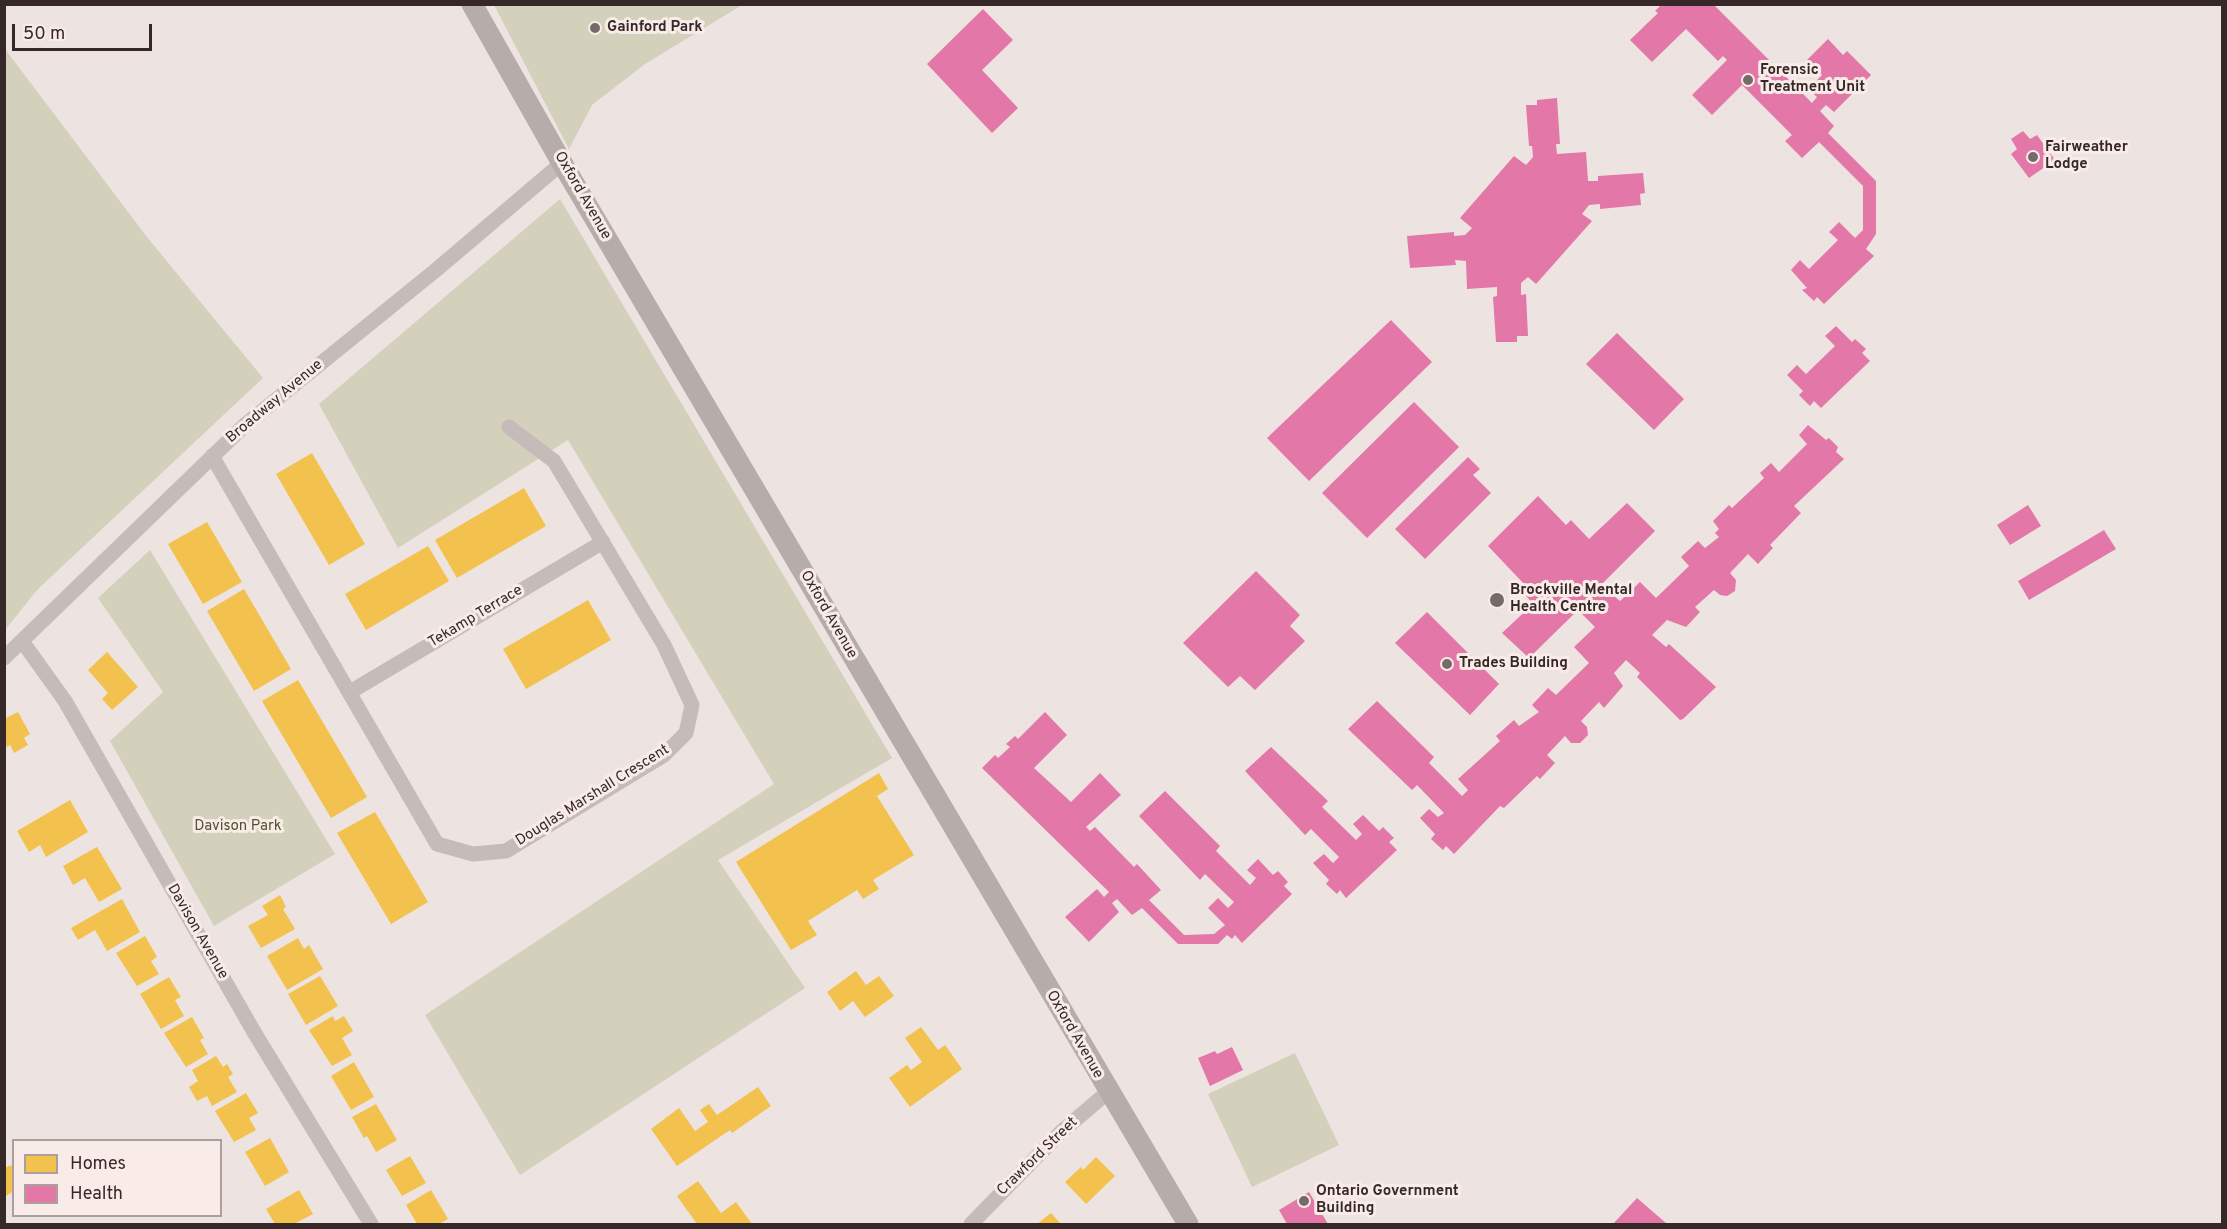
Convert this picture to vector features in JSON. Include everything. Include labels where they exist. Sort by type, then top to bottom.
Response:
[{"type":"street","name":"Oxford Avenue","points":[[472,4],[562,163],[1108,1092],[1188,1224]]},
{"type":"street","name":"Broadway Avenue","points":[[4,658],[246,424],[436,270],[562,163]]},
{"type":"street","name":"Douglas Marshall Crescent","points":[[212,456],[437,844],[473,854],[506,851],[664,755],[686,733],[692,705],[664,645],[554,461],[509,427]]},
{"type":"street","name":"Tekamp Terrace","points":[[350,692],[603,542]]},
{"type":"street","name":"Davison Avenue","points":[[22,641],[65,700],[254,1032],[371,1224]]},
{"type":"street","name":"Crawford Street","points":[[970,1224],[1061,1132],[1108,1092]]},
{"type":"green space","points":[[494,5],[742,5],[645,64],[592,105],[569,149]]},
{"type":"green space","points":[[5,49],[147,237],[263,378],[37,590],[5,630]]},
{"type":"green space","points":[[560,199],[892,758],[718,860],[805,988],[520,1175],[425,1015],[774,784],[568,440],[398,548],[319,404]]},
{"type":"green space","name":"Davison Park","points":[[150,550],[335,854],[214,926],[110,741],[163,692],[98,598]]},
{"type":"green space","points":[[1295,1053],[1339,1145],[1252,1187],[1208,1094]]},
{"type":"building: Homes","points":[[312,453],[365,544],[329,565],[276,474]]},
{"type":"building: Homes","points":[[524,488],[546,526],[457,578],[435,540]]},
{"type":"building: Homes","points":[[207,522],[242,582],[203,604],[168,544]]},
{"type":"building: Homes","points":[[428,546],[449,581],[366,630],[345,594]]},
{"type":"building: Homes","points":[[244,589],[291,669],[254,691],[207,611]]},
{"type":"building: Homes","points":[[588,600],[611,640],[526,689],[503,649]]},
{"type":"building: Homes","points":[[107,652],[138,687],[112,710],[102,699],[108,693],[88,670]]},
{"type":"building: Homes","points":[[298,680],[367,797],[331,818],[262,701]]},
{"type":"building: Homes","points":[[18,712],[30,734],[24,738],[28,745],[14,753],[10,745],[7,747],[4,743],[4,719]]},
{"type":"building: Homes","points":[[879,773],[888,789],[877,796],[914,855],[873,880],[879,889],[863,899],[857,890],[808,921],[817,935],[791,950],[736,862]]},
{"type":"building: Homes","points":[[70,800],[88,832],[46,857],[40,845],[29,852],[17,831]]},
{"type":"building: Homes","points":[[375,812],[428,902],[391,924],[337,833]]},
{"type":"building: Homes","points":[[97,847],[122,889],[99,902],[85,878],[73,885],[63,866]]},
{"type":"building: Homes","points":[[280,895],[286,907],[283,909],[295,929],[261,948],[248,926],[268,915],[262,906]]},
{"type":"building: Homes","points":[[122,899],[140,932],[107,951],[95,930],[78,940],[71,928]]},
{"type":"building: Homes","points":[[145,936],[157,957],[151,961],[159,974],[137,986],[116,953]]},
{"type":"building: Homes","points":[[298,938],[304,949],[309,945],[323,969],[287,990],[267,956]]},
{"type":"building: Homes","points":[[856,971],[866,985],[879,976],[894,996],[865,1017],[853,1001],[840,1011],[827,992]]},
{"type":"building: Homes","points":[[320,976],[338,1006],[306,1025],[288,994]]},
{"type":"building: Homes","points":[[169,977],[181,997],[175,1000],[184,1016],[161,1029],[140,994]]},
{"type":"building: Homes","points":[[333,1016],[335,1021],[344,1016],[353,1031],[342,1038],[352,1055],[332,1066],[309,1030]]},
{"type":"building: Homes","points":[[192,1017],[204,1038],[200,1040],[208,1054],[186,1067],[164,1033]]},
{"type":"building: Homes","points":[[921,1027],[938,1050],[945,1045],[962,1069],[910,1107],[889,1078],[907,1065],[911,1070],[922,1062],[905,1038]]},
{"type":"building: Homes","points":[[216,1056],[223,1067],[227,1064],[233,1074],[228,1077],[237,1092],[212,1106],[207,1096],[197,1101],[189,1087],[198,1081],[192,1070]]},
{"type":"building: Homes","points":[[354,1062],[374,1097],[351,1110],[331,1076]]},
{"type":"building: Homes","points":[[758,1087],[771,1106],[732,1133],[730,1130],[677,1166],[651,1129],[679,1108],[695,1131],[708,1122],[700,1110],[709,1104],[717,1115]]},
{"type":"building: Homes","points":[[246,1093],[258,1113],[249,1118],[256,1130],[234,1142],[215,1111]]},
{"type":"building: Homes","points":[[376,1104],[397,1140],[376,1152],[367,1136],[364,1138],[352,1117]]},
{"type":"building: Homes","points":[[270,1138],[289,1172],[265,1186],[245,1152]]},
{"type":"building: Homes","points":[[410,1156],[426,1183],[402,1196],[386,1170]]},
{"type":"building: Homes","points":[[1096,1157],[1115,1176],[1086,1204],[1065,1182],[1081,1167],[1083,1170]]},
{"type":"building: Homes","points":[[11,1165],[12,1167],[12,1192],[4,1197],[4,1168]]},
{"type":"building: Homes","points":[[698,1181],[721,1213],[736,1202],[752,1224],[697,1224],[677,1196]]},
{"type":"building: Homes","points":[[299,1190],[313,1214],[294,1224],[275,1224],[266,1209]]},
{"type":"building: Homes","points":[[431,1190],[448,1219],[439,1224],[417,1224],[406,1205]]},
{"type":"building: Homes","points":[[1051,1213],[1061,1224],[1037,1224]]},
{"type":"building: Health","name":"Forensic Treatment Unit","points":[[1662,4],[1666,6],[1713,4],[1812,103],[1817,97],[1808,89],[1822,75],[1807,60],[1828,39],[1843,55],[1847,51],[1871,75],[1834,112],[1826,105],[1820,111],[1834,126],[1828,133],[1876,181],[1876,234],[1866,249],[1874,256],[1824,304],[1817,297],[1814,301],[1802,290],[1807,288],[1791,270],[1800,260],[1809,269],[1838,240],[1829,232],[1839,222],[1855,238],[1863,230],[1863,186],[1819,142],[1802,158],[1785,141],[1792,135],[1742,85],[1712,115],[1692,95],[1727,60],[1723,56],[1718,61],[1686,29],[1652,62],[1630,40],[1658,13],[1655,11]]},
{"type":"building: Health","points":[[983,9],[1013,40],[982,70],[1018,108],[992,133],[927,64]]},
{"type":"building: Health","points":[[1557,98],[1560,144],[1556,144],[1557,154],[1586,152],[1588,181],[1598,181],[1598,176],[1643,173],[1645,193],[1640,194],[1641,205],[1600,209],[1600,204],[1589,205],[1582,214],[1592,221],[1536,284],[1528,277],[1521,283],[1521,295],[1526,294],[1528,336],[1517,336],[1517,342],[1496,342],[1493,297],[1497,296],[1497,287],[1467,289],[1466,261],[1455,260],[1456,265],[1410,268],[1407,236],[1454,232],[1454,236],[1465,235],[1472,228],[1460,218],[1514,156],[1526,165],[1533,157],[1532,146],[1529,146],[1526,105],[1537,105],[1537,100]]},
{"type":"building: Health","name":"Fairweather Lodge","points":[[2023,131],[2030,139],[2037,135],[2055,160],[2029,178],[2011,154],[2017,149],[2011,139]]},
{"type":"building: Health","points":[[1391,320],[1432,362],[1309,481],[1267,438]]},
{"type":"building: Health","points":[[1836,326],[1852,342],[1855,339],[1866,349],[1862,353],[1870,361],[1821,408],[1814,401],[1810,406],[1799,395],[1803,391],[1787,375],[1797,365],[1806,374],[1835,346],[1825,336]]},
{"type":"building: Health","points":[[1617,333],[1684,399],[1654,430],[1586,364]]},
{"type":"building: Health","points":[[1414,402],[1459,447],[1367,538],[1322,493]]},
{"type":"building: Health","points":[[1808,425],[1826,440],[1829,438],[1838,447],[1836,452],[1844,459],[1794,506],[1801,513],[1770,545],[1773,548],[1758,564],[1748,554],[1730,573],[1736,580],[1735,591],[1727,596],[1720,595],[1714,590],[1695,607],[1700,612],[1686,627],[1667,620],[1652,635],[1666,647],[1669,644],[1716,687],[1680,720],[1637,677],[1640,673],[1626,660],[1614,673],[1623,686],[1604,708],[1599,702],[1581,721],[1587,727],[1588,735],[1580,743],[1571,743],[1565,736],[1547,755],[1555,763],[1540,779],[1537,776],[1504,808],[1500,806],[1454,854],[1446,846],[1443,850],[1431,839],[1435,834],[1420,818],[1429,809],[1438,817],[1444,813],[1417,785],[1412,790],[1348,729],[1377,701],[1434,757],[1429,763],[1462,796],[1468,790],[1458,779],[1500,741],[1496,736],[1514,720],[1519,726],[1539,712],[1532,705],[1548,688],[1556,695],[1589,663],[1574,647],[1595,627],[1578,610],[1529,658],[1502,633],[1533,604],[1521,590],[1525,585],[1488,546],[1538,496],[1566,525],[1571,520],[1589,539],[1627,503],[1655,531],[1601,585],[1620,601],[1640,582],[1656,598],[1689,566],[1681,557],[1698,541],[1705,548],[1719,537],[1715,533],[1719,529],[1713,521],[1729,505],[1732,508],[1764,478],[1760,473],[1771,463],[1779,472],[1807,444],[1799,435]]},
{"type":"building: Health","points":[[1468,457],[1480,469],[1473,475],[1491,493],[1425,559],[1395,529]]},
{"type":"building: Health","points":[[2028,505],[2041,526],[2010,545],[1997,525]]},
{"type":"building: Health","points":[[2104,530],[2116,549],[2029,600],[2018,581]]},
{"type":"building: Health","points":[[1256,571],[1300,615],[1290,626],[1305,641],[1255,690],[1240,676],[1228,687],[1183,643]]},
{"type":"building: Health","name":"Trades Building","points":[[1427,612],[1499,684],[1470,715],[1395,643]]},
{"type":"building: Health","points":[[1045,712],[1067,735],[1034,768],[1071,802],[1100,773],[1121,795],[1086,827],[1090,831],[1095,827],[1134,867],[1137,864],[1161,890],[1149,900],[1184,935],[1214,934],[1225,925],[1208,908],[1218,898],[1228,908],[1234,902],[1205,874],[1200,880],[1139,816],[1165,791],[1220,846],[1216,851],[1250,885],[1256,878],[1247,870],[1258,859],[1273,875],[1278,871],[1288,882],[1284,886],[1292,894],[1242,943],[1235,935],[1232,939],[1227,935],[1218,944],[1178,944],[1142,908],[1132,915],[1117,899],[1112,903],[1119,912],[1089,942],[1065,917],[1097,889],[1104,897],[1109,892],[982,768],[995,755],[998,758],[1010,747],[1006,744],[1015,736],[1018,739]]},
{"type":"building: Health","points":[[1271,747],[1328,801],[1322,807],[1356,840],[1362,834],[1353,824],[1363,815],[1379,831],[1383,827],[1394,838],[1389,842],[1397,850],[1346,898],[1340,890],[1337,894],[1326,884],[1329,880],[1313,863],[1324,854],[1333,863],[1339,857],[1311,829],[1305,835],[1245,771]]},
{"type":"building: Health","points":[[1232,1047],[1243,1070],[1210,1086],[1198,1058],[1215,1051],[1217,1054]]},
{"type":"building: Health","name":"Ontario Government Building","points":[[1309,1192],[1328,1224],[1287,1224],[1279,1210]]},
{"type":"building: Health","points":[[1637,1198],[1666,1223],[1613,1224]]},
{"type":"place","name":"Gainford Park","points":[[595,28]]},
{"type":"place","name":"Forensic Treatment Unit","points":[[1748,80]]},
{"type":"place","name":"Fairweather Lodge","points":[[2033,157]]},
{"type":"place","name":"Brockville Mental Health Centre","points":[[1497,600]]},
{"type":"place","name":"Trades Building","points":[[1447,664]]},
{"type":"place","name":"Ontario Government Building","points":[[1304,1201]]}]
